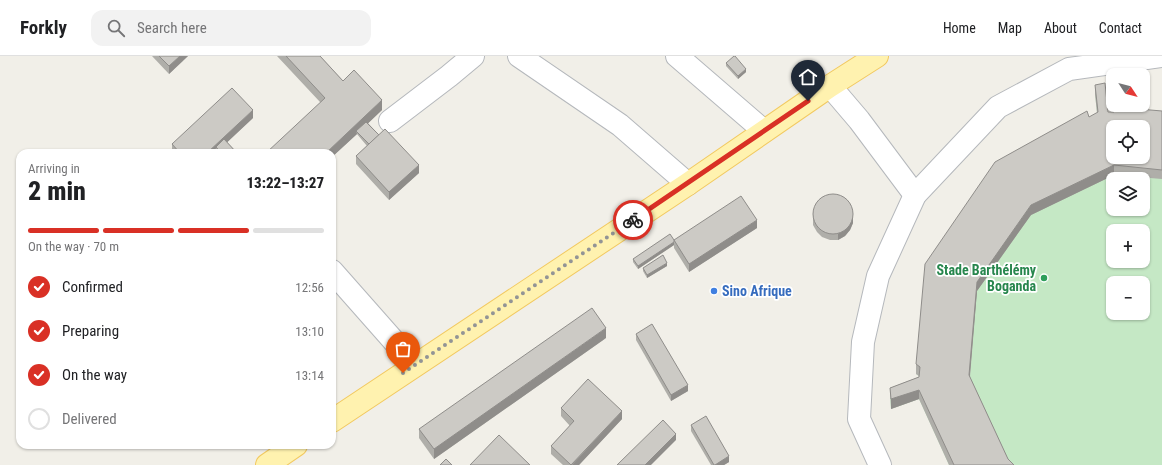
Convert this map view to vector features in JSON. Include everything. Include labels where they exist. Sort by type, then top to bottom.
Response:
[{"type":"main road","points":[[336,418],[688,184],[830,86],[877,56]]},
{"type":"main road","points":[[267,465],[290,449]]},
{"type":"street","points":[[390,121],[473,56]]},
{"type":"street","points":[[519,56],[620,125],[688,184]]},
{"type":"street","points":[[677,56],[764,132]]},
{"type":"street","points":[[880,465],[860,419],[863,342],[878,276],[915,195],[998,107],[1069,70],[1162,56]]},
{"type":"street","points":[[830,86],[859,120],[915,195]]},
{"type":"street","points":[[336,276],[415,365]]},
{"type":"green space","name":"Stade Barthélémy Boganda","points":[[1105,93],[1108,120],[1106,120],[1106,164],[1150,164],[1150,120],[1162,120],[1162,465],[949,465],[919,399],[891,409],[890,398],[919,387],[920,377],[916,374],[925,274],[1098,122],[1095,94]]},
{"type":"building","points":[[159,56],[180,56],[169,66]]},
{"type":"building","points":[[286,56],[320,56],[343,81],[354,70],[382,100],[330,149],[270,149],[325,98]]},
{"type":"building","points":[[734,56],[746,69],[738,76],[726,63]]},
{"type":"building","points":[[1105,83],[1106,112],[1150,112],[1150,110],[1162,111],[1162,170],[1114,165],[1031,205],[977,282],[969,375],[1008,459],[1014,465],[954,465],[919,390],[891,399],[890,388],[919,377],[920,367],[916,364],[925,264],[995,162],[1087,111],[1089,117],[1098,112],[1095,85]]},
{"type":"building","points":[[232,88],[253,110],[211,149],[176,149],[172,144]]},
{"type":"building","points":[[366,122],[379,135],[369,144],[356,131]]},
{"type":"building","points":[[385,129],[419,165],[389,192],[356,156]]},
{"type":"building","points":[[224,139],[233,149],[218,149],[216,147]]},
{"type":"building","points":[[829,194],[837,194],[844,197],[850,203],[853,214],[850,225],[844,231],[837,234],[829,234],[822,231],[816,225],[813,218],[813,210],[816,203],[822,197]]},
{"type":"building","points":[[741,196],[757,220],[689,264],[674,240]]},
{"type":"building","points":[[670,234],[674,242],[638,266],[633,259]]},
{"type":"building","points":[[663,255],[667,263],[647,275],[643,268]]},
{"type":"building","points":[[592,308],[606,328],[434,449],[419,429]]},
{"type":"building","points":[[652,324],[688,385],[671,395],[636,334]]},
{"type":"building","points":[[588,379],[622,411],[571,465],[551,446],[574,421],[561,408]]},
{"type":"building","points":[[706,416],[729,456],[715,465],[691,425]]},
{"type":"building","points":[[663,420],[676,434],[645,465],[617,465]]},
{"type":"building","points":[[499,435],[530,465],[470,465]]},
{"type":"building","points":[[446,459],[452,465],[440,465]]},
{"type":"way so far","points":[[403,373],[633,220]]},
{"type":"place","name":"Stade Barthélémy Boganda","points":[[1044,278]]},
{"type":"place","name":"Sino Afrique","points":[[714,291]]},
{"type":"route","points":[[633,220],[808,101]]}]
